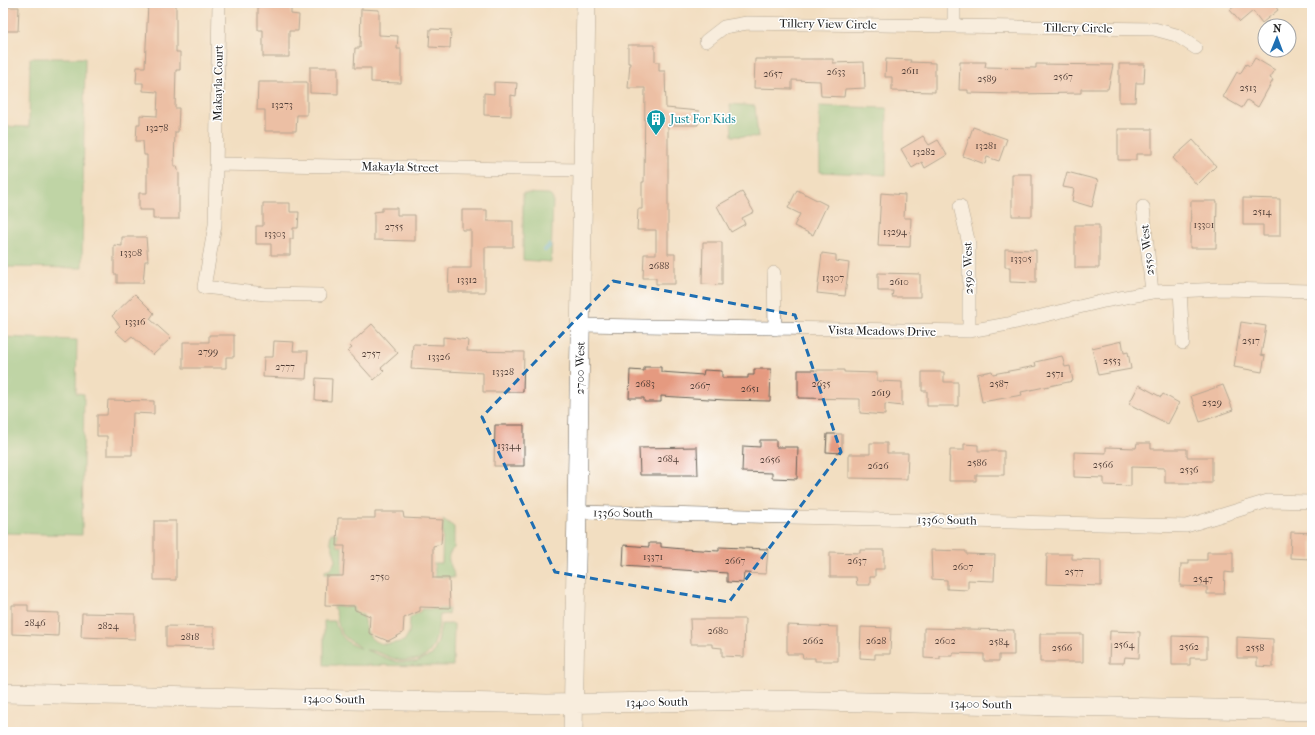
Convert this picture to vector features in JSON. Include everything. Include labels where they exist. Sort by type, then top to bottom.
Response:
[{"type":"main road","name":"2700 West","points":[[573,732],[586,3]]},
{"type":"main road","name":"13400 South","points":[[3,693],[573,703],[769,700],[1312,711]]},
{"type":"street","name":"Makayla Court","points":[[219,3],[215,225],[204,287],[265,294],[320,295]]},
{"type":"street","points":[[954,3],[954,26]]},
{"type":"street","name":"Tillery View Circle","points":[[706,41],[724,27],[748,23],[954,26]]},
{"type":"street","name":"Tillery Circle","points":[[954,26],[1154,29],[1176,34],[1196,48]]},
{"type":"street","name":"Makayla Street","points":[[216,164],[583,170]]},
{"type":"street","name":"2590 West","points":[[960,206],[970,244],[969,331]]},
{"type":"street","name":"2550 West","points":[[1142,207],[1152,292]]},
{"type":"street","points":[[774,273],[775,329]]},
{"type":"street","points":[[1180,290],[1183,344]]},
{"type":"street","name":"Vista Meadows Drive","points":[[580,325],[969,331],[1008,324],[1104,301],[1152,292],[1180,290],[1312,291]]},
{"type":"street","name":"13360 South","points":[[577,512],[1186,526],[1268,501],[1312,502]]},
{"type":"highlighted area","points":[[613,281],[795,315],[841,452],[729,602],[555,572],[482,417]]},
{"type":"green space","points":[[30,58],[85,58],[82,268],[3,267],[3,126],[29,127]]},
{"type":"green space","points":[[730,104],[755,106],[758,137],[732,136]]},
{"type":"green space","points":[[819,106],[887,108],[886,175],[820,172]]},
{"type":"green space","points":[[523,193],[549,194],[553,199],[551,262],[523,260]]},
{"type":"green space","points":[[3,337],[77,340],[76,393],[84,394],[82,535],[3,533]]},
{"type":"green space","points":[[443,519],[454,527],[454,548],[449,556],[449,559],[454,573],[454,578],[435,576],[434,563],[442,563]]},
{"type":"green space","points":[[331,533],[337,533],[337,546],[342,547],[342,574],[325,574],[325,571],[331,569],[336,559],[330,540]]},
{"type":"green space","points":[[333,606],[353,607],[354,611],[363,615],[367,632],[371,637],[375,641],[387,644],[404,641],[409,633],[410,618],[421,611],[421,609],[449,609],[448,614],[440,615],[434,645],[425,656],[419,659],[397,660],[366,650],[397,662],[416,662],[432,655],[438,642],[441,624],[454,624],[453,666],[324,665],[324,621],[335,621],[338,630],[344,639],[352,645],[361,648],[340,631]]},
{"type":"building","points":[[148,3],[176,3],[176,52],[180,52],[180,70],[176,70],[175,108],[179,108],[178,132],[175,132],[174,166],[177,166],[179,174],[179,219],[153,219],[153,210],[139,210],[139,193],[147,193],[147,155],[144,155],[143,141],[136,141],[137,124],[140,124],[140,115],[157,116],[158,92],[143,91],[143,83],[136,83],[137,67],[145,67]]},
{"type":"building","points":[[1238,3],[1273,3],[1278,10],[1268,18],[1258,18],[1253,11],[1240,22],[1230,10]]},
{"type":"building","points":[[258,5],[291,6],[291,14],[299,15],[298,31],[289,31],[289,57],[263,57],[263,30],[258,30]]},
{"type":"building","points":[[3,7],[19,7],[18,31],[3,31]]},
{"type":"building","points":[[361,9],[379,10],[379,35],[398,36],[397,49],[401,49],[401,83],[371,82],[371,68],[354,68],[355,48],[360,48]]},
{"type":"building","points":[[430,29],[451,30],[450,48],[429,47]]},
{"type":"building","points":[[628,45],[655,45],[655,62],[659,62],[659,71],[665,71],[666,108],[699,111],[698,125],[668,125],[668,254],[675,254],[675,284],[656,284],[656,278],[643,278],[644,254],[656,254],[656,230],[637,230],[638,209],[642,209],[642,182],[644,182],[645,88],[628,88],[630,63],[628,63]]},
{"type":"building","points":[[1255,58],[1275,70],[1270,78],[1273,80],[1258,107],[1247,100],[1242,108],[1223,97],[1237,72],[1240,74],[1246,64],[1250,66]]},
{"type":"building","points":[[755,59],[833,59],[833,63],[864,62],[865,88],[845,89],[844,97],[821,96],[820,81],[792,80],[792,89],[754,88]]},
{"type":"building","points":[[886,59],[935,63],[935,92],[892,91],[892,77],[885,77]]},
{"type":"building","points":[[960,62],[986,62],[985,67],[1036,68],[1036,64],[1113,65],[1108,89],[1081,89],[1081,93],[1015,94],[968,93],[968,90],[959,90]]},
{"type":"building","points":[[1119,64],[1145,64],[1144,83],[1136,83],[1135,102],[1119,102]]},
{"type":"building","points":[[310,67],[338,67],[338,94],[310,93]]},
{"type":"building","points":[[258,82],[307,82],[307,115],[297,115],[296,131],[265,131],[265,110],[257,110]]},
{"type":"building","points":[[494,82],[517,83],[516,96],[511,95],[511,116],[484,115],[484,93],[494,94]]},
{"type":"building","points":[[973,127],[1007,139],[999,161],[987,157],[985,164],[963,156]]},
{"type":"building","points":[[1118,129],[1152,129],[1152,154],[1136,154],[1136,160],[1118,160]]},
{"type":"building","points":[[923,136],[929,145],[938,140],[947,155],[925,168],[922,162],[912,168],[901,149]]},
{"type":"building","points":[[1193,140],[1216,166],[1197,185],[1173,158]]},
{"type":"building","points":[[1067,172],[1098,180],[1092,207],[1072,201],[1074,189],[1063,187]]},
{"type":"building","points":[[1012,174],[1032,174],[1032,216],[1012,216]]},
{"type":"building","points":[[797,190],[827,205],[813,235],[794,226],[800,214],[788,208]]},
{"type":"building","points":[[742,192],[754,212],[742,218],[745,224],[731,232],[717,206]]},
{"type":"building","points":[[881,193],[905,195],[904,218],[911,218],[910,247],[878,246]]},
{"type":"building","points":[[1243,198],[1280,199],[1280,236],[1263,236],[1263,225],[1243,225]]},
{"type":"building","points":[[1191,201],[1217,201],[1216,248],[1190,248]]},
{"type":"building","points":[[263,203],[290,203],[290,212],[299,212],[298,228],[293,228],[293,239],[290,239],[290,255],[271,255],[271,244],[256,244],[256,226],[263,226]]},
{"type":"building","points":[[382,208],[397,208],[397,215],[415,215],[415,241],[374,240],[374,212],[382,211]]},
{"type":"building","points":[[462,210],[487,210],[487,221],[513,221],[513,247],[485,247],[485,292],[448,292],[449,268],[471,268],[471,230],[462,230]]},
{"type":"building","points":[[1075,225],[1099,225],[1099,268],[1075,268]]},
{"type":"building","points":[[122,237],[146,237],[148,261],[145,261],[143,283],[117,283],[117,274],[114,274],[114,245],[122,246]]},
{"type":"building","points":[[703,242],[722,242],[722,285],[702,284]]},
{"type":"building","points":[[1005,249],[1036,250],[1036,283],[1010,282],[1010,267],[1005,267]]},
{"type":"building","points":[[822,253],[836,255],[836,261],[849,263],[845,296],[817,293]]},
{"type":"building","points":[[878,273],[920,274],[920,297],[892,297],[893,291],[878,291]]},
{"type":"building","points":[[135,294],[154,313],[150,319],[171,338],[153,355],[132,336],[126,341],[115,331],[120,326],[112,316]]},
{"type":"building","points":[[1241,322],[1266,326],[1261,355],[1265,356],[1262,372],[1234,367]]},
{"type":"building","points":[[372,324],[398,353],[381,368],[384,371],[374,380],[348,351],[352,348],[349,345]]},
{"type":"building","points":[[209,335],[234,335],[234,357],[226,357],[226,368],[183,368],[183,342],[209,342]]},
{"type":"building","points":[[443,337],[468,340],[467,351],[524,352],[523,392],[483,392],[483,373],[411,369],[413,344],[443,345]]},
{"type":"building","points":[[274,341],[294,342],[293,351],[308,351],[306,379],[263,377],[264,357],[273,357]]},
{"type":"building","points":[[1122,341],[1124,353],[1128,352],[1131,369],[1098,375],[1092,348]]},
{"type":"building","points":[[1062,356],[1065,367],[1070,366],[1073,381],[1021,392],[1022,395],[982,402],[977,374],[992,371],[993,374],[1036,366],[1035,362]]},
{"type":"building","points":[[644,367],[661,367],[661,372],[703,375],[704,370],[722,371],[722,378],[748,378],[748,375],[754,375],[754,369],[771,369],[770,401],[661,396],[661,402],[644,402],[644,398],[629,398],[630,370],[644,371]]},
{"type":"building","points":[[798,370],[844,370],[844,372],[877,373],[877,381],[902,382],[902,406],[885,404],[885,415],[860,413],[860,399],[798,398]]},
{"type":"building","points":[[922,372],[944,372],[944,382],[958,382],[958,406],[927,406],[927,391],[922,391]]},
{"type":"building","points":[[316,378],[332,379],[331,401],[315,400]]},
{"type":"building","points":[[1139,385],[1161,397],[1163,394],[1179,403],[1168,424],[1129,404]]},
{"type":"building","points":[[1223,385],[1233,410],[1200,422],[1191,396]]},
{"type":"building","points":[[108,400],[154,401],[154,414],[133,413],[132,455],[107,455],[107,436],[97,436],[97,415],[107,415]]},
{"type":"building","points":[[495,425],[524,425],[524,466],[494,466]]},
{"type":"building","points":[[827,434],[842,434],[842,453],[826,452]]},
{"type":"building","points":[[760,440],[776,440],[776,447],[798,447],[797,479],[772,478],[772,473],[742,472],[743,446],[760,447]]},
{"type":"building","points":[[870,443],[887,443],[887,453],[908,453],[907,479],[849,478],[849,454],[870,454]]},
{"type":"building","points":[[1137,443],[1151,443],[1151,449],[1187,449],[1187,457],[1212,457],[1212,483],[1165,483],[1165,468],[1131,467],[1131,486],[1104,485],[1104,478],[1074,477],[1074,452],[1106,453],[1106,447],[1136,448]]},
{"type":"building","points":[[964,444],[978,445],[978,451],[1004,451],[1004,475],[976,475],[976,481],[949,481],[950,450],[964,450]]},
{"type":"building","points":[[697,447],[698,475],[640,475],[639,448]]},
{"type":"building","points":[[375,512],[403,512],[404,518],[443,520],[441,544],[433,546],[433,578],[449,578],[450,608],[420,607],[420,611],[404,618],[403,633],[388,641],[369,633],[370,616],[355,610],[354,606],[325,605],[326,576],[343,576],[345,546],[337,546],[338,518],[375,518]]},
{"type":"building","points":[[154,521],[176,521],[176,580],[154,580]]},
{"type":"building","points":[[1291,532],[1312,533],[1312,559],[1290,558]]},
{"type":"building","points":[[649,543],[661,543],[661,547],[719,551],[719,547],[768,549],[766,574],[744,573],[743,583],[727,582],[727,573],[623,566],[624,545],[649,547]]},
{"type":"building","points":[[860,550],[884,550],[884,569],[875,569],[875,577],[870,577],[870,585],[857,585],[856,577],[830,577],[830,552],[860,553]]},
{"type":"building","points":[[931,550],[966,551],[966,554],[995,555],[994,581],[968,580],[968,590],[947,589],[947,580],[932,579]]},
{"type":"building","points":[[1207,552],[1233,552],[1233,573],[1225,572],[1224,594],[1207,594],[1207,587],[1180,586],[1181,564],[1189,564],[1189,560],[1207,560]]},
{"type":"building","points":[[1047,554],[1072,554],[1072,559],[1101,560],[1101,586],[1046,584]]},
{"type":"building","points":[[12,605],[28,605],[28,612],[59,613],[58,636],[12,634]]},
{"type":"building","points":[[82,613],[135,614],[135,639],[81,637]]},
{"type":"building","points":[[690,619],[745,619],[744,657],[722,656],[722,648],[712,647],[712,644],[691,644]]},
{"type":"building","points":[[787,625],[838,627],[838,661],[815,661],[815,658],[803,658],[802,654],[787,654]]},
{"type":"building","points":[[166,626],[214,627],[214,648],[166,647]]},
{"type":"building","points":[[861,627],[891,628],[890,654],[875,654],[875,659],[860,658]]},
{"type":"building","points":[[924,628],[1014,630],[1014,655],[999,655],[999,661],[984,661],[984,654],[953,653],[953,656],[940,656],[940,659],[924,658]]},
{"type":"building","points":[[1110,631],[1140,632],[1139,658],[1125,657],[1124,663],[1109,663]]},
{"type":"building","points":[[1040,634],[1083,634],[1083,662],[1040,662]]},
{"type":"building","points":[[1172,636],[1207,637],[1207,658],[1190,658],[1190,665],[1172,665]]},
{"type":"building","points":[[1237,637],[1273,639],[1273,667],[1257,666],[1257,658],[1237,658]]},
{"type":"waterway","points":[[545,250],[549,246]]},
{"type":"place","name":"Just For Kids","points":[[656,136]]}]
